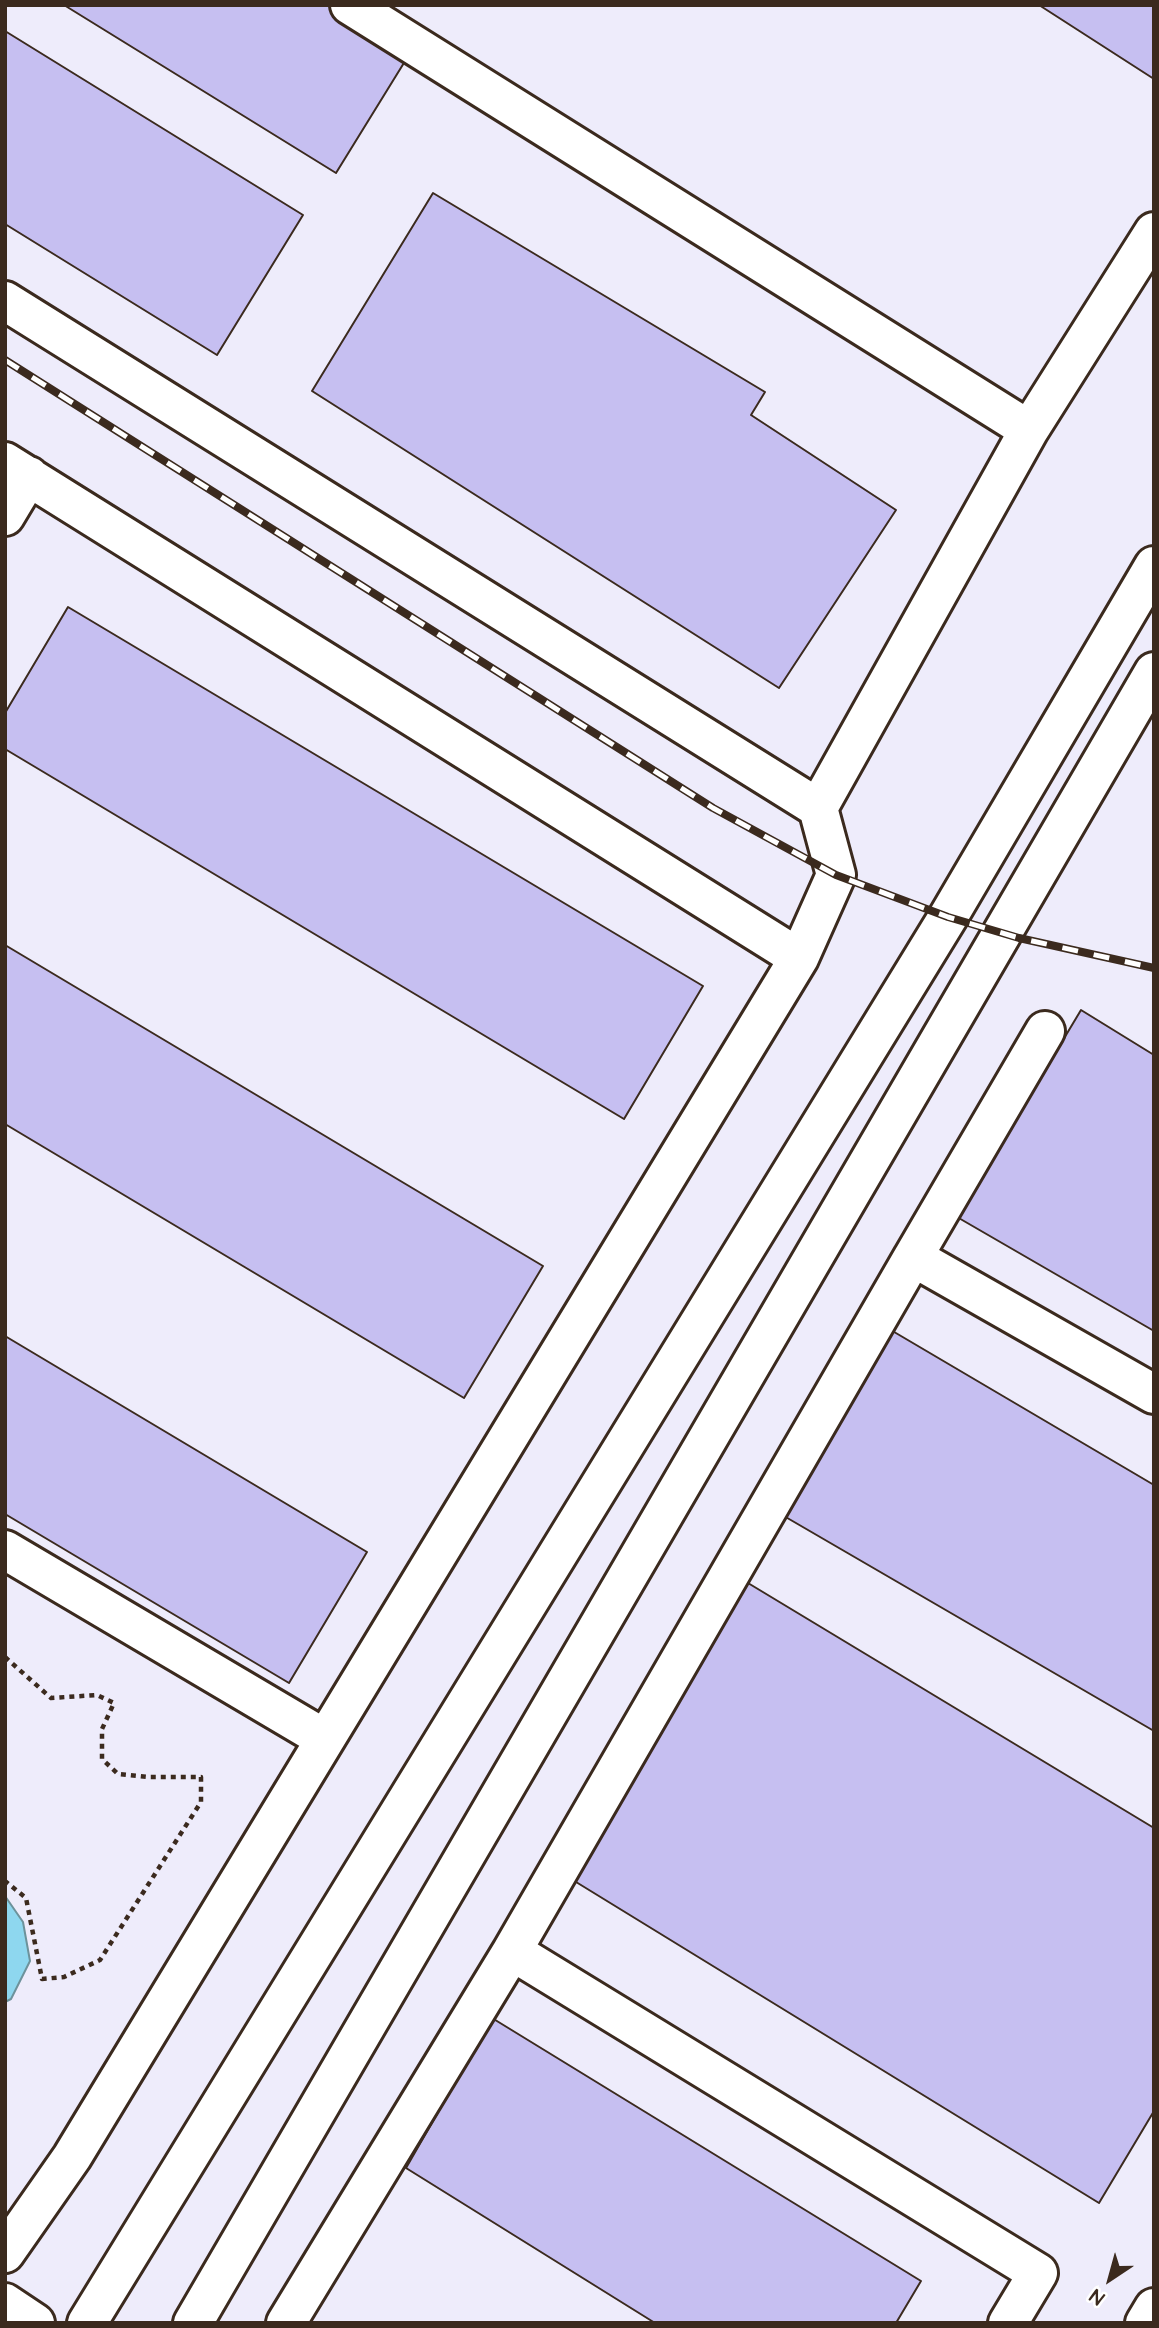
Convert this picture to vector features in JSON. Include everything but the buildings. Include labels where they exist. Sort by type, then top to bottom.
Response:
[{"type":"street","points":[[351,5],[1029,430]]},
{"type":"street","points":[[818,808],[1029,430],[1154,232]]},
{"type":"street","points":[[5,301],[818,808],[836,875],[799,958],[72,2157],[5,2253]]},
{"type":"street","points":[[5,516],[17,469],[799,958]]},
{"type":"street","points":[[87,2323],[948,917],[1154,566]]},
{"type":"street","points":[[193,2323],[1154,672]]},
{"type":"street","points":[[286,2323],[512,1951],[1045,1031]]},
{"type":"street","points":[[913,1256],[1154,1394]]},
{"type":"street","points":[[5,1550],[326,1739]]},
{"type":"street","points":[[512,1951],[1038,2273],[1008,2323]]},
{"type":"street","points":[[5,2303],[35,2323]]},
{"type":"street","points":[[1145,2323],[1154,2308]]},
{"type":"path","points":[[5,1657],[51,1698],[97,1695],[114,1703],[103,1729],[102,1759],[118,1774],[201,1777],[201,1802],[100,1960],[64,1977],[43,1979],[26,1898],[5,1881]]},
{"type":"water","points":[[5,1896],[23,1922],[30,1961],[11,1999],[5,2002]]},
{"type":"railway","points":[[5,360],[713,808],[836,875],[948,917],[1019,938],[1154,968]]}]
